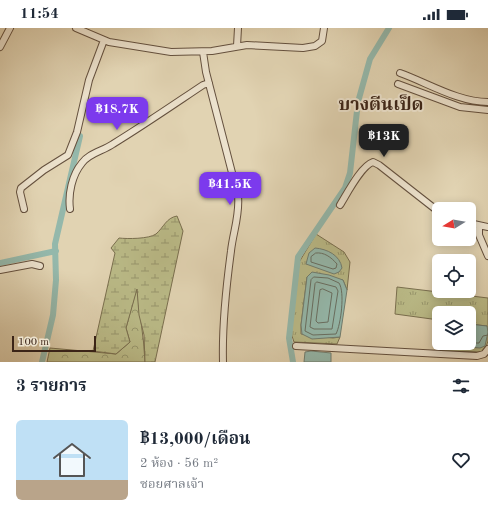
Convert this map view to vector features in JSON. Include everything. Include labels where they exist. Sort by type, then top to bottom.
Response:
[{"type":"street","points":[[0,47],[10,28]]},
{"type":"street","points":[[76,28],[104,40],[171,52],[203,52],[259,44],[303,48],[315,46],[323,38],[324,28]]},
{"type":"street","points":[[237,46],[238,28]]},
{"type":"street","points":[[24,209],[20,192],[21,188],[44,170],[68,155],[77,132],[89,80],[104,40]]},
{"type":"street","points":[[203,52],[209,83],[238,196],[239,209],[230,258],[222,337],[223,362]]},
{"type":"street","points":[[400,73],[460,98],[474,102],[488,102]]},
{"type":"street","points":[[70,210],[69,203],[73,178],[87,158],[112,146],[209,83]]},
{"type":"street","points":[[398,84],[460,107],[488,110]]},
{"type":"street","points":[[340,205],[361,172],[373,162],[432,207]]},
{"type":"street","points":[[476,225],[488,227]]},
{"type":"street","points":[[479,226],[479,235],[488,256]]},
{"type":"street","points":[[0,270],[32,264],[40,266]]},
{"type":"street","points":[[296,346],[477,356],[484,354],[488,349]]},
{"type":"green space","points":[[177,216],[183,231],[155,362],[145,362],[144,335],[139,315],[137,289],[126,328],[130,342],[116,354],[93,351],[115,253],[111,248],[119,238],[153,236],[170,219]]},
{"type":"green space","points":[[316,234],[344,252],[350,262],[347,290],[343,280],[307,277],[301,334],[333,338],[340,337],[337,344],[294,342],[291,333],[298,264]]},
{"type":"green space","points":[[137,287],[145,362],[47,362],[50,348],[116,354],[130,342],[126,328]]},
{"type":"green space","points":[[397,287],[432,291],[432,298],[476,298],[476,297],[488,298],[488,341],[485,350],[481,352],[438,351],[476,350],[476,347],[480,347],[487,326],[476,325],[476,306],[432,306],[432,319],[395,314]]},
{"type":"water","points":[[315,248],[328,251],[336,256],[341,263],[342,268],[339,272],[334,274],[306,264],[309,253]]},
{"type":"water","points":[[312,272],[329,275],[343,280],[347,290],[340,337],[312,339],[302,334],[301,325],[307,277]]},
{"type":"water","points":[[476,325],[487,326],[488,332],[485,346],[476,348]]},
{"type":"water","points":[[311,351],[331,353],[331,362],[304,362],[305,352]]},
{"type":"waterway","points":[[293,362],[289,338],[298,257],[345,188],[350,173],[358,102],[370,59],[389,28]]},
{"type":"waterway","points":[[42,362],[53,315],[56,280],[55,244],[80,136]]},
{"type":"waterway","points":[[0,263],[56,251]]},
{"type":"district","name":"บางตีนเป็ด","points":[[381,104]]}]
